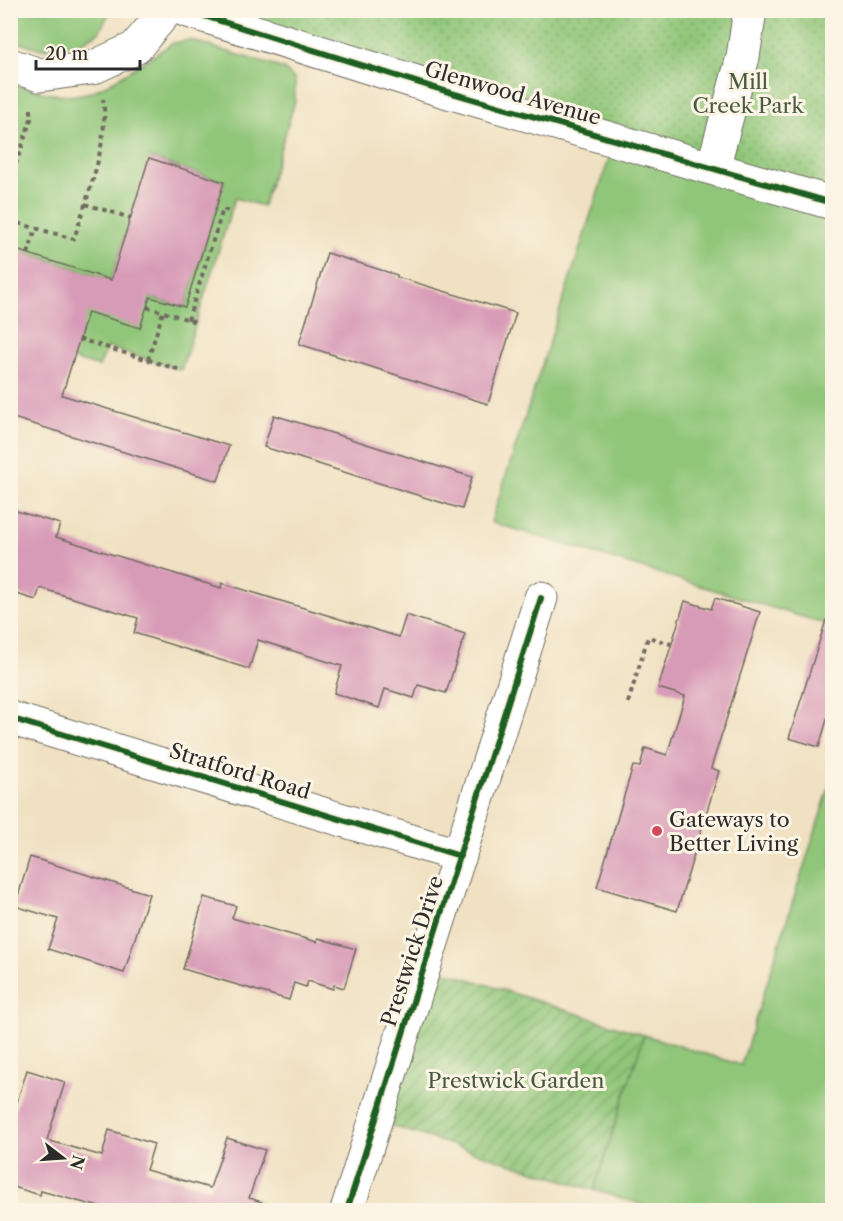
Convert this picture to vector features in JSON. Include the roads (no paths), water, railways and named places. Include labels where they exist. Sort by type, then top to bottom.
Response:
[{"type":"street","points":[[20,68],[40,75],[92,68],[135,48],[167,10]]},
{"type":"street","name":"Glenwood Avenue","points":[[185,10],[445,91],[832,203]]},
{"type":"street","points":[[713,168],[743,57],[750,10]]},
{"type":"street","name":"Prestwick Drive","points":[[347,1210],[542,598]]},
{"type":"street","name":"Stratford Road","points":[[10,718],[460,856]]},
{"type":"place","name":"Gateways to Better Living","points":[[657,831]]},
{"type":"park label","name":"Mill Creek Park","points":[[748,93]]},
{"type":"park label","name":"Prestwick Garden","points":[[516,1080]]}]
